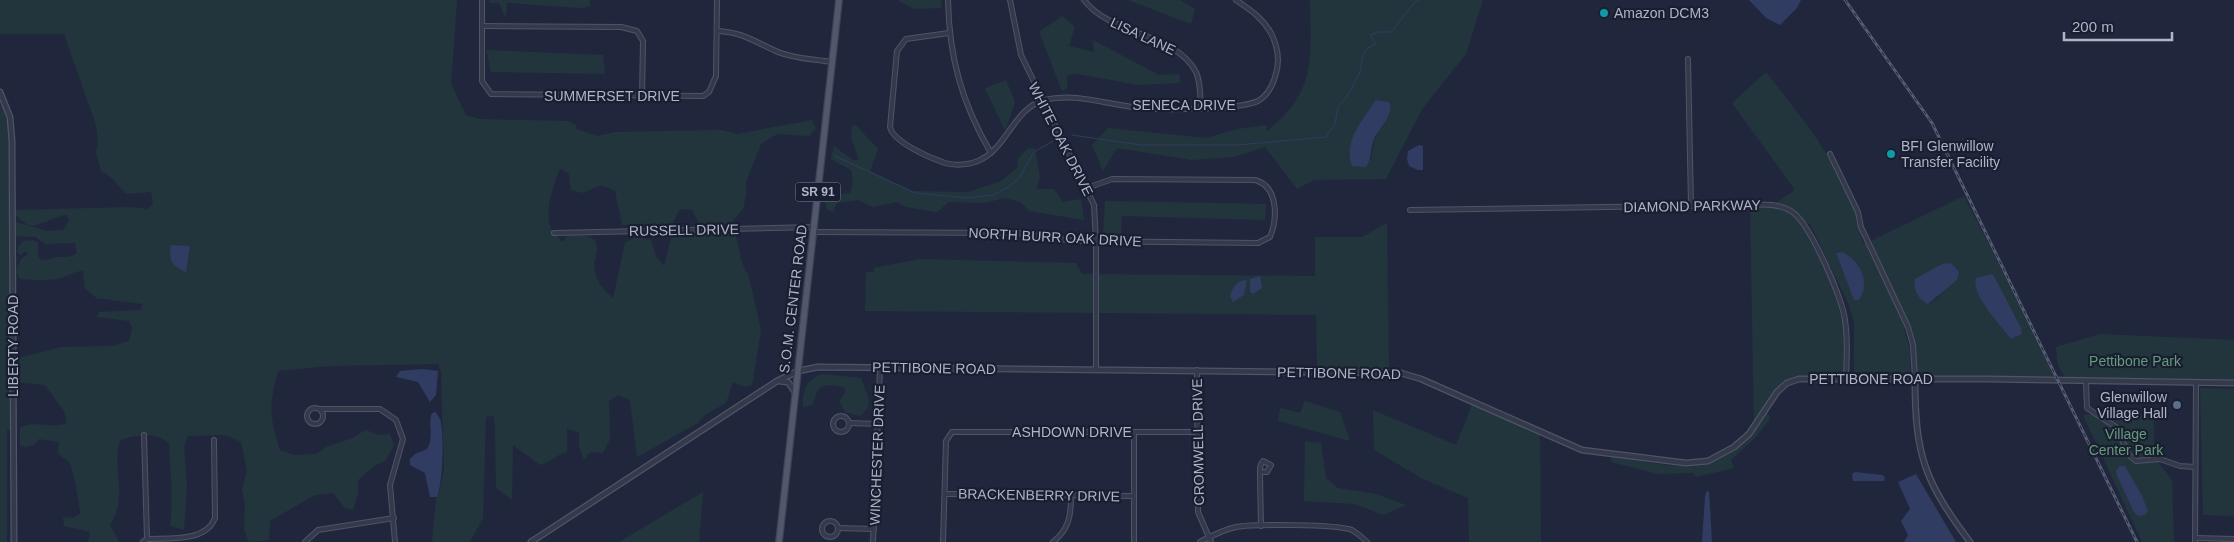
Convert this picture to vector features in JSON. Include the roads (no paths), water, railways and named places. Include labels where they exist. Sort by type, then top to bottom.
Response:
[{"type":"main road","name":"S.O.M. CENTER ROAD","points":[[780,542],[839,0]]},
{"type":"street","points":[[482,0],[482,26],[621,27],[638,31],[643,41],[642,96]]},
{"type":"street","name":"SUMMERSET DRIVE","points":[[482,26],[482,81],[492,94],[702,96],[710,92],[716,76],[717,0]]},
{"type":"street","points":[[948,0],[949,33],[962,94],[978,130],[991,153]]},
{"type":"street","name":"WHITE OAK DRIVE","points":[[1010,0],[1021,55],[1094,205],[1096,241],[1096,370]]},
{"type":"street","name":"LISA LANE","points":[[1084,0],[1091,10],[1106,20],[1180,52],[1196,74],[1201,107]]},
{"type":"street","name":"SENECA DRIVE","points":[[949,33],[906,39],[897,51],[891,133],[898,140],[946,163],[967,164],[982,160],[991,153],[1027,110],[1042,101],[1068,96],[1141,108],[1241,106],[1259,100],[1268,92],[1273,83],[1278,62],[1274,41],[1257,14],[1236,0]]},
{"type":"street","points":[[717,31],[748,36],[778,52],[796,57],[831,62]]},
{"type":"street","points":[[1688,59],[1691,206]]},
{"type":"street","name":"LIBERTY ROAD","points":[[0,92],[9,112],[12,132],[14,542]]},
{"type":"street","points":[[1830,154],[1858,212],[1861,228],[1908,327],[1913,345],[1917,437],[1923,462],[1940,500],[1970,542]]},
{"type":"street","name":"NORTH BURR OAK DRIVE","points":[[814,230],[1018,233],[1096,241],[1258,243],[1270,237],[1273,230],[1273,193],[1264,182],[1255,180],[1112,179],[1087,188]]},
{"type":"street","name":"DIAMOND PARKWAY","points":[[1410,210],[1773,205],[1790,210],[1801,220],[1841,300],[1845,320],[1846,378]]},
{"type":"street","name":"RUSSELL DRIVE","points":[[554,233],[814,230]]},
{"type":"street","name":"PETTIBONE ROAD","points":[[531,542],[777,381],[798,371],[818,367],[1197,370],[1406,374],[1582,450],[1686,463],[1699,463],[1715,459],[1743,440],[1773,397],[1787,383],[1799,379],[1988,379],[2234,383]]},
{"type":"street","name":"WINCHESTER DRIVE","points":[[874,542],[880,368]]},
{"type":"street","name":"CROMWELL DRIVE","points":[[1197,370],[1198,512],[1210,535],[1211,542]]},
{"type":"street","points":[[777,381],[788,382],[795,394]]},
{"type":"street","points":[[2086,382],[2087,408],[2116,427],[2132,459],[2140,463],[2160,459],[2180,466],[2195,467]]},
{"type":"street","points":[[2196,383],[2195,540],[2234,539]]},
{"type":"street","points":[[320,410],[324,416],[321,421],[316,424],[311,422],[308,418],[309,411],[316,408],[320,410],[380,409],[396,420],[403,439],[390,485],[395,542]]},
{"type":"street","points":[[839,416],[847,418],[849,423],[846,431],[841,433],[834,429],[832,424],[834,419],[839,416]]},
{"type":"street","points":[[849,423],[878,424]]},
{"type":"street","name":"ASHDOWN DRIVE","points":[[945,494],[946,441],[949,435],[958,431],[1197,432]]},
{"type":"street","points":[[1134,433],[1134,542]]},
{"type":"street","points":[[144,435],[145,540],[200,536],[208,532],[213,525],[215,518],[214,440]]},
{"type":"street","points":[[1260,472],[1261,526]]},
{"type":"street","points":[[943,542],[945,494]]},
{"type":"street","name":"BRACKENBERRY DRIVE","points":[[945,494],[1134,496]]},
{"type":"street","points":[[1053,542],[1069,522],[1071,496]]},
{"type":"street","points":[[305,542],[318,530],[394,518]]},
{"type":"street","points":[[831,521],[836,523],[838,528],[836,534],[831,536],[824,534],[822,529],[823,524],[831,521]]},
{"type":"street","points":[[1200,542],[1210,535],[1236,527],[1261,526],[1338,526],[1353,530],[1367,542]]},
{"type":"street","points":[[838,528],[874,529]]},
{"type":"water","points":[[1749,0],[1801,0],[1797,8],[1780,25],[1766,18]]},
{"type":"water","points":[[1376,100],[1389,102],[1390,111],[1374,139],[1366,167],[1352,166],[1350,148],[1352,139],[1360,123]]},
{"type":"water","points":[[1419,145],[1423,146],[1423,170],[1409,166],[1407,159],[1408,151]]},
{"type":"water","points":[[171,245],[190,246],[186,272],[177,268],[172,262],[170,255]]},
{"type":"water","points":[[1842,252],[1854,260],[1862,273],[1864,286],[1859,300],[1854,300],[1836,253]]},
{"type":"water","points":[[1951,263],[1959,272],[1957,280],[1928,304],[1919,297],[1915,290],[1915,279],[1942,264]]},
{"type":"water","points":[[1991,274],[1994,276],[2021,328],[2022,334],[2011,339],[1982,300],[1975,284],[1976,278]]},
{"type":"water","points":[[1260,276],[1262,288],[1253,294],[1250,292],[1250,279]]},
{"type":"water","points":[[1247,280],[1244,295],[1233,302],[1230,296],[1234,287],[1240,281]]},
{"type":"water","points":[[422,369],[438,371],[436,395],[430,402],[418,382],[396,377],[400,371]]},
{"type":"water","points":[[436,412],[442,430],[442,471],[437,497],[430,497],[425,473],[410,465],[410,459],[415,454],[427,449],[431,435],[431,417],[432,413]]},
{"type":"water","points":[[2120,466],[2125,466],[2142,496],[2148,511],[2145,515],[2138,516],[2134,512],[2117,476],[2116,471]]},
{"type":"water","points":[[1855,472],[1885,477],[1884,481],[1853,481],[1852,474]]},
{"type":"water","points":[[1916,474],[1956,542],[1904,542],[1908,535],[1901,521],[1910,509],[1898,482]]},
{"type":"water","points":[[1709,491],[1712,542],[1702,542],[1705,497],[1706,492]]},
{"type":"waterway","points":[[1072,135],[1141,145],[1238,145],[1326,137],[1335,124],[1338,107],[1347,97],[1360,72],[1363,54],[1368,48],[1376,44],[1370,35],[1378,32],[1391,32],[1414,3],[1419,0]]},
{"type":"waterway","points":[[835,156],[915,193],[967,198],[993,195],[1007,188],[1019,178],[1034,152],[1055,140]]},
{"type":"railway","points":[[1845,0],[1932,123],[2137,542]]},
{"type":"place","name":"Amazon DCM3","points":[[1604,13]]},
{"type":"place","name":"BFI Glenwillow Transfer Facility","points":[[1891,154]]},
{"type":"place","name":"Glenwillow Village Hall","points":[[2177,405]]},
{"type":"park label","name":"Pettibone Park","points":[[2135,361]]},
{"type":"park label","name":"Village Center Park","points":[[2126,442]]}]
